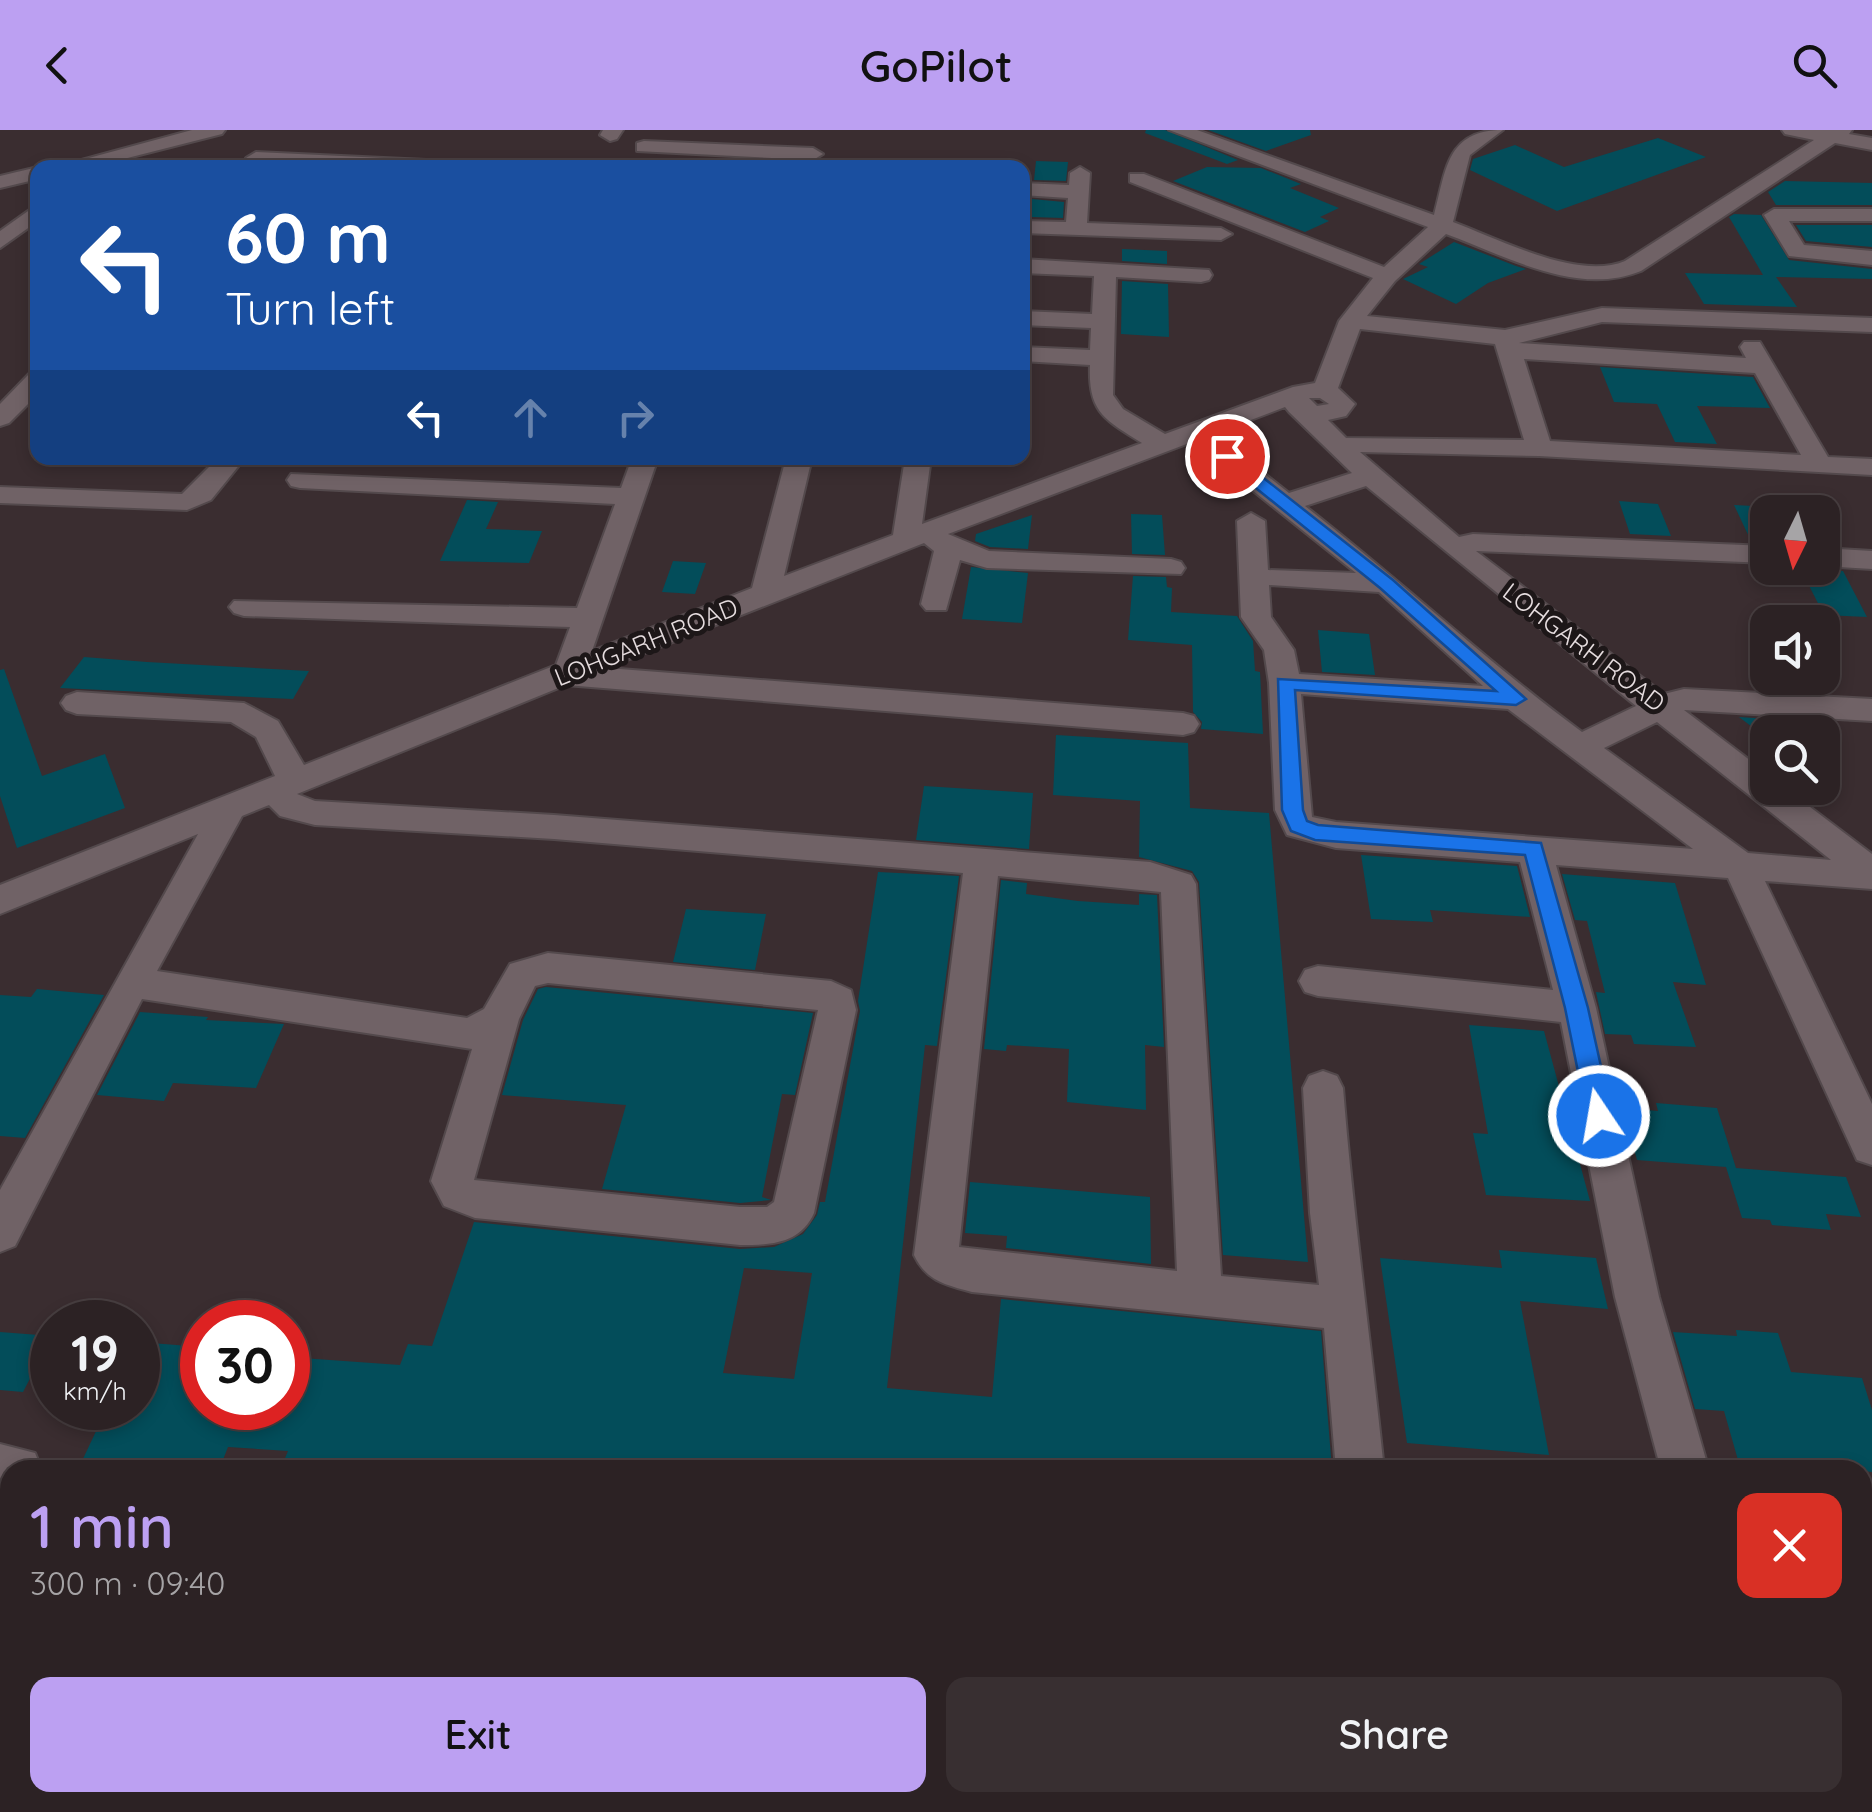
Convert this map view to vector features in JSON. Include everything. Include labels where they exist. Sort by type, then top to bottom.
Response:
[{"type":"street","points":[[131,151],[154,130]]},
{"type":"street","points":[[94,160],[215,130]]},
{"type":"street","points":[[810,160],[824,130]]},
{"type":"street","points":[[1179,130],[1563,269],[1616,274],[1834,134]]},
{"type":"street","points":[[1316,403],[1351,321],[1387,276],[1441,227],[1461,152],[1494,130]]},
{"type":"street","points":[[1792,130],[1834,134],[1872,144]]},
{"type":"street","points":[[255,160],[276,135]]},
{"type":"street","points":[[644,147],[798,160]]},
{"type":"street","points":[[0,182],[30,175]]},
{"type":"street","points":[[1137,178],[1387,276]]},
{"type":"street","points":[[1030,188],[1078,182],[1076,228]]},
{"type":"street","points":[[1726,206],[1779,213],[1872,216]]},
{"type":"street","points":[[1779,213],[1774,215],[1797,251],[1872,258]]},
{"type":"street","points":[[0,242],[30,217]]},
{"type":"street","points":[[1030,227],[1220,234]]},
{"type":"street","points":[[1030,266],[1201,275]]},
{"type":"street","points":[[1106,270],[1104,405],[1164,445]]},
{"type":"street","points":[[1507,344],[1582,316],[1872,325]]},
{"type":"street","points":[[1030,318],[1104,322]]},
{"type":"street","points":[[1736,319],[1820,465]]},
{"type":"street","points":[[1351,321],[1507,344],[1764,366]]},
{"type":"street","points":[[1507,344],[1539,448]]},
{"type":"street","points":[[1030,354],[1102,358]]},
{"type":"street","points":[[0,418],[30,392]]},
{"type":"street","name":"LOHGARH ROAD","points":[[0,900],[765,593],[927,541],[1197,433],[1316,403],[1353,444],[1370,476],[1673,703],[1872,874]]},
{"type":"street","points":[[1197,433],[1386,584],[1516,699],[1741,867],[1872,1147]]},
{"type":"street","points":[[1353,444],[1539,448],[1872,468]]},
{"type":"street","points":[[1353,444],[1420,499],[1464,545],[1750,554]]},
{"type":"street","points":[[0,495],[187,502],[201,494],[226,465]]},
{"type":"street","points":[[397,484],[408,465]]},
{"type":"street","points":[[643,465],[568,675],[1183,724]]},
{"type":"street","points":[[765,593],[797,465]]},
{"type":"street","points":[[919,465],[936,604]]},
{"type":"street","points":[[1286,504],[1370,476]]},
{"type":"street","points":[[300,480],[632,497]]},
{"type":"street","points":[[1251,521],[1256,617],[1279,650],[1285,683],[1292,810],[1299,826],[1336,835],[1872,874]]},
{"type":"street","points":[[927,541],[987,559],[1171,568]]},
{"type":"street","points":[[1840,559],[1872,560]]},
{"type":"street","points":[[1272,577],[1386,584]]},
{"type":"street","points":[[244,607],[588,618]]},
{"type":"street","points":[[1285,683],[1516,699]]},
{"type":"street","points":[[77,703],[233,711],[254,716],[272,732],[286,786],[283,803],[295,810],[1150,875],[1178,884],[1182,892],[1200,1295]]},
{"type":"street","points":[[1581,746],[1673,703],[1872,710]]},
{"type":"street","points":[[1673,703],[1750,752]]},
{"type":"street","points":[[1820,805],[1872,846]]},
{"type":"street","points":[[0,1232],[15,1170],[132,982],[230,808]]},
{"type":"street","points":[[1534,848],[1576,1008],[1637,1297],[1681,1460]]},
{"type":"street","points":[[982,862],[936,1255],[947,1265],[972,1272],[1344,1309]]},
{"type":"street","points":[[132,982],[451,1033],[482,1032],[500,1020],[523,974],[548,968],[831,996],[838,1001],[837,1010],[793,1213],[774,1226],[740,1226],[475,1199],[459,1193],[452,1182],[456,1164],[500,1020]]},
{"type":"street","points":[[1318,982],[1576,1008]]},
{"type":"street","points":[[1323,1088],[1331,1213],[1359,1460]]},
{"type":"street","points":[[1380,1812],[1399,1812]]},
{"type":"building","points":[[1165,130],[1238,160],[1227,164],[1145,133]]},
{"type":"building","points":[[1208,130],[1310,130],[1311,135],[1266,151]]},
{"type":"building","points":[[1658,138],[1706,157],[1557,211],[1470,170],[1473,159],[1515,145],[1564,167]]},
{"type":"building","points":[[1036,161],[1068,162],[1066,181],[1034,180]]},
{"type":"building","points":[[1207,167],[1261,168],[1301,184],[1290,188],[1339,208],[1320,217],[1329,221],[1305,232],[1173,181]]},
{"type":"building","points":[[1785,181],[1872,183],[1872,205],[1776,205],[1768,192]]},
{"type":"building","points":[[1032,199],[1064,202],[1063,218],[1031,217]]},
{"type":"building","points":[[1761,215],[1789,260],[1872,269],[1872,279],[1776,277],[1797,307],[1704,304],[1685,273],[1763,275],[1729,217]]},
{"type":"building","points":[[1796,225],[1872,225],[1872,247],[1806,241]]},
{"type":"building","points":[[1454,242],[1526,269],[1488,283],[1456,304],[1403,279],[1428,267],[1419,264]]},
{"type":"building","points":[[1122,249],[1167,251],[1167,264],[1122,261]]},
{"type":"building","points":[[1122,281],[1168,284],[1169,337],[1121,334]]},
{"type":"building","points":[[1600,367],[1753,377],[1770,408],[1697,406],[1717,444],[1675,442],[1657,404],[1614,402]]},
{"type":"building","points":[[467,500],[498,502],[486,529],[542,531],[529,563],[440,561]]},
{"type":"building","points":[[1619,501],[1658,504],[1671,536],[1630,534]]},
{"type":"building","points":[[1734,505],[1750,506],[1750,539]]},
{"type":"building","points":[[1131,514],[1162,515],[1165,555],[1132,554]]},
{"type":"building","points":[[1032,515],[1028,549],[990,547],[975,541],[976,534]]},
{"type":"building","points":[[673,561],[706,563],[695,594],[662,592]]},
{"type":"building","points":[[971,567],[1028,573],[1022,623],[962,619]]},
{"type":"building","points":[[1843,571],[1867,617],[1840,616],[1840,605],[1819,605],[1809,585],[1840,585]]},
{"type":"building","points":[[1133,576],[1166,577],[1167,587],[1172,588],[1171,612],[1237,616],[1253,641],[1255,671],[1260,672],[1263,734],[1201,729],[1202,722],[1193,712],[1192,645],[1128,640]]},
{"type":"building","points":[[1318,630],[1369,634],[1375,675],[1322,672]]},
{"type":"building","points":[[84,657],[309,671],[293,699],[60,688]]},
{"type":"building","points":[[4,669],[42,776],[105,754],[125,808],[17,848],[0,796],[0,670]]},
{"type":"building","points":[[1056,735],[1188,743],[1190,808],[1269,813],[1308,1262],[1223,1255],[1199,882],[1192,871],[1139,857],[1140,801],[1053,795]]},
{"type":"building","points":[[924,786],[1033,793],[1029,849],[916,840]]},
{"type":"building","points":[[1361,855],[1517,866],[1530,917],[1430,910],[1433,922],[1371,919]]},
{"type":"building","points":[[878,872],[959,876],[937,1046],[925,1045],[887,1388],[992,1397],[1001,1299],[1321,1331],[1331,1460],[284,1460],[288,1451],[228,1447],[223,1460],[82,1460],[97,1430],[160,1430],[160,1344],[180,1345],[180,1430],[310,1430],[310,1359],[400,1365],[408,1344],[432,1346],[474,1222],[740,1249],[774,1247],[803,1234],[817,1215],[820,1202],[825,1202],[860,1011],[858,1001]],"holes":[[[744,1268],[812,1273],[794,1379],[723,1373]]]},
{"type":"building","points":[[1562,874],[1675,883],[1706,985],[1673,982],[1696,1047],[1634,1044],[1631,1035],[1605,1034],[1596,992],[1605,993],[1587,921],[1575,920]]},
{"type":"building","points":[[1001,880],[1027,883],[1026,894],[1078,901],[1139,905],[1139,894],[1157,895],[1164,1047],[1145,1045],[1146,1110],[1067,1102],[1069,1049],[1007,1045],[1006,1051],[984,1049]]},
{"type":"building","points":[[686,909],[766,914],[755,970],[673,962]]},
{"type":"building","points":[[37,989],[104,995],[25,1138],[0,1136],[0,995],[31,997]]},
{"type":"building","points":[[538,989],[813,1013],[795,1095],[782,1094],[762,1197],[771,1200],[740,1203],[602,1189],[626,1105],[502,1095],[523,1020]]},
{"type":"building","points":[[140,1012],[284,1024],[256,1088],[173,1083],[164,1101],[97,1095]]},
{"type":"building","points":[[1469,1025],[1544,1031],[1590,1201],[1486,1195],[1473,1133],[1488,1134]]},
{"type":"building","points":[[1656,1103],[1717,1108],[1736,1168],[1846,1177],[1861,1217],[1826,1214],[1831,1230],[1742,1218],[1726,1167],[1637,1160],[1623,1108],[1658,1111]]},
{"type":"building","points":[[970,1182],[1150,1197],[1151,1264],[1006,1248],[1007,1236],[965,1233]]},
{"type":"building","points":[[1499,1250],[1596,1258],[1608,1309],[1520,1301],[1549,1455],[1407,1443],[1380,1258],[1502,1268]]},
{"type":"building","points":[[1736,1330],[1778,1333],[1791,1372],[1862,1378],[1872,1410],[1872,1460],[1738,1460],[1724,1411],[1695,1409],[1673,1332],[1737,1336]]},
{"type":"building","points":[[0,1332],[30,1334],[30,1378],[23,1392],[0,1390]]},
{"type":"route","points":[[1227,456],[1386,584],[1516,699],[1285,683],[1292,810],[1299,826],[1315,832],[1534,848],[1576,1008],[1599,1116]]}]
